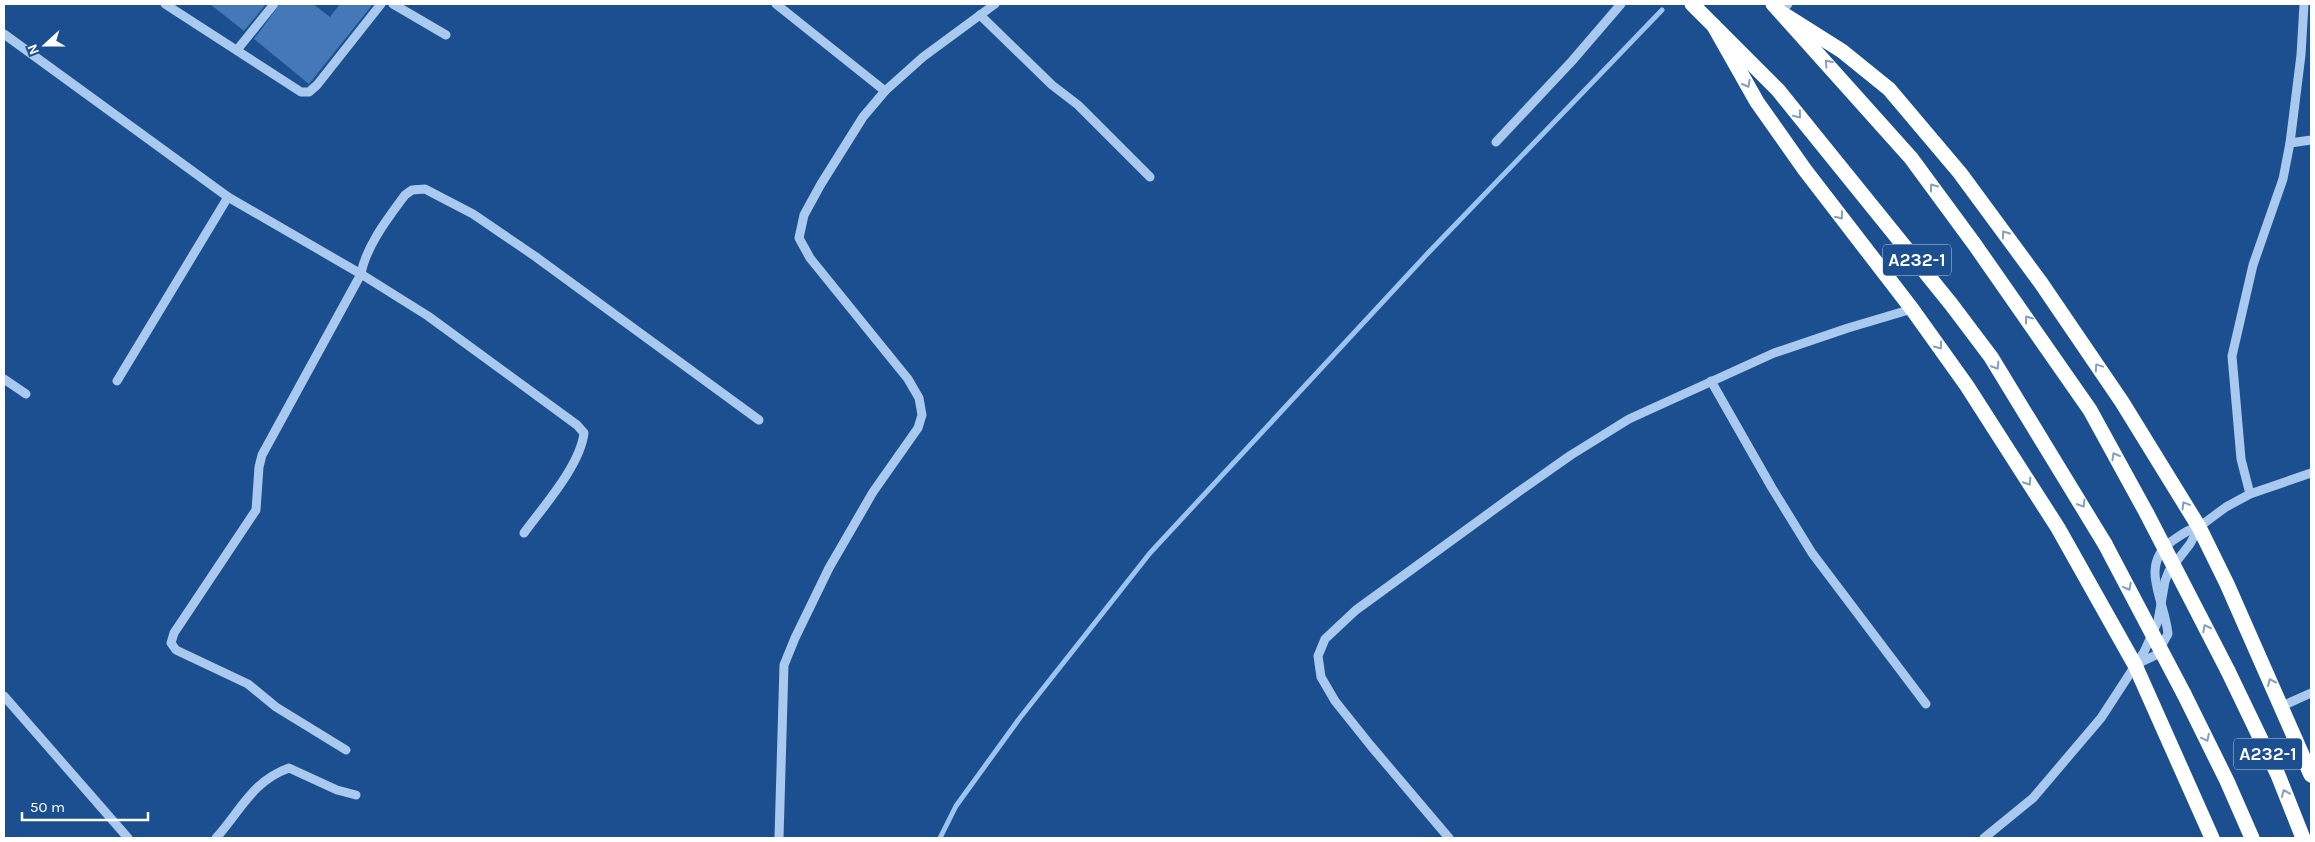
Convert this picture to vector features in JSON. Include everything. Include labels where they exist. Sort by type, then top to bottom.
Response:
[{"type":"highway","name":"A232-1","points":[[1692,4],[1778,90],[1951,304],[1991,357],[2105,544],[2184,694],[2227,781],[2252,838]]},
{"type":"highway","name":"A232-1","points":[[1782,8],[1911,158],[1975,245],[2090,410],[2147,514],[2228,672],[2278,775],[2303,838]]},
{"type":"highway","points":[[1782,8],[1842,51],[1889,89],[1960,173],[2041,283],[2122,402],[2199,528],[2227,584],[2311,775]]},
{"type":"highway","points":[[1714,26],[1757,102],[1805,170],[1912,309],[1967,386],[2058,528],[2135,665],[2212,838]]},
{"type":"street","points":[[165,4],[301,92],[309,92],[317,85],[381,4]]},
{"type":"street","points":[[237,50],[274,4]]},
{"type":"street","points":[[393,4],[446,35]]},
{"type":"street","points":[[776,4],[885,91]]},
{"type":"street","points":[[1496,142],[1560,74],[1621,4]]},
{"type":"street","points":[[2250,494],[2241,459],[2232,356],[2253,264],[2283,179],[2290,144],[2301,55],[2304,4]]},
{"type":"street","points":[[780,838],[784,665],[794,638],[829,568],[873,492],[918,428],[922,415],[919,398],[908,379],[810,258],[799,238],[804,215],[820,184],[864,117],[885,91],[923,57],[980,16],[989,6]]},
{"type":"street","points":[[980,16],[1052,85],[1078,104],[1150,177]]},
{"type":"street","points":[[4,34],[228,197],[428,316],[577,425],[584,433],[583,443],[572,465],[524,534]]},
{"type":"street","points":[[2290,144],[2311,140]]},
{"type":"street","points":[[346,750],[276,707],[248,684],[176,650],[171,643],[174,633],[256,510],[259,467],[262,455],[360,274],[372,247],[405,194],[412,190],[425,189],[473,214],[536,257],[759,420]]},
{"type":"street","points":[[117,381],[228,197]]},
{"type":"street","points":[[1449,838],[1371,746],[1321,677],[1318,656],[1325,639],[1356,610],[1571,455],[1629,419],[1774,353],[1912,309]]},
{"type":"street","points":[[4,379],[26,394]]},
{"type":"street","points":[[1710,381],[1812,553],[1926,704]]},
{"type":"street","points":[[1984,838],[2033,798],[2101,718],[2148,644],[2158,621],[2165,581],[2169,571],[2190,544],[2199,528],[2226,507],[2250,494],[2311,473]]},
{"type":"street","points":[[2135,665],[2156,655],[2168,634],[2155,576],[2156,559],[2162,548],[2190,529],[2199,528]]},
{"type":"street","points":[[2282,706],[2311,693]]},
{"type":"street","points":[[4,696],[128,838]]},
{"type":"street","points":[[216,838],[243,801],[274,774],[289,768],[337,790],[356,795]]},
{"type":"building","points":[[210,4],[266,4],[244,31]]},
{"type":"building","points":[[280,4],[313,4],[330,17],[340,4],[373,4],[309,84],[254,39]]},
{"type":"waterway","points":[[940,838],[956,806],[1019,719],[1150,553],[1429,252],[1662,10]]}]
